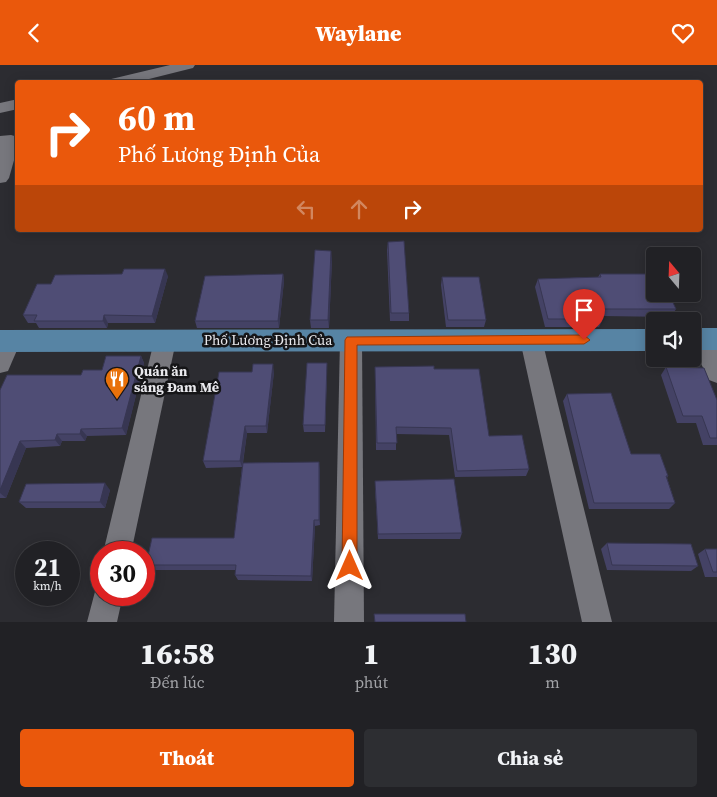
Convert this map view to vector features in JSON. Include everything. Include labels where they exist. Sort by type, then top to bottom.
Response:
[{"type":"main road","name":"Phố Lương Định Của","points":[[3,349],[165,341],[646,339]]},
{"type":"street","points":[[125,80],[188,65]]},
{"type":"street","points":[[0,108],[15,105]]},
{"type":"street","points":[[0,141],[11,140],[0,178]]},
{"type":"street","points":[[703,339],[717,373]]},
{"type":"street","points":[[349,622],[351,340]]},
{"type":"street","points":[[531,340],[597,622]]},
{"type":"street","points":[[120,541],[165,341]]},
{"type":"street","points":[[102,622],[106,606]]},
{"type":"building","points":[[404,241],[409,313],[391,313],[388,242]]},
{"type":"building","points":[[315,250],[331,251],[328,320],[310,320]]},
{"type":"building","points":[[124,269],[165,269],[152,316],[104,315],[103,321],[34,321],[37,315],[23,315],[37,284],[51,284],[55,275],[122,274]]},
{"type":"building","points":[[283,274],[278,321],[195,321],[205,276]]},
{"type":"building","points":[[600,274],[646,274],[646,303],[673,303],[676,309],[599,309],[603,319],[548,319],[538,279],[601,277]]},
{"type":"building","points":[[442,277],[479,277],[486,320],[448,320]]},
{"type":"building","points":[[106,356],[141,356],[122,428],[81,429],[80,434],[57,434],[55,440],[20,441],[0,490],[0,390],[7,375],[81,375],[83,370],[102,370]]},
{"type":"building","points":[[307,363],[327,363],[325,425],[303,425]]},
{"type":"building","points":[[253,364],[273,364],[266,426],[245,426],[240,461],[203,461],[219,372],[252,372]]},
{"type":"building","points":[[434,366],[434,369],[479,369],[489,436],[522,435],[529,469],[457,471],[451,428],[396,427],[397,443],[377,443],[375,367]]},
{"type":"building","points":[[666,367],[704,368],[717,400],[717,438],[710,438],[702,416],[683,416]]},
{"type":"building","points":[[611,393],[631,454],[660,454],[675,503],[594,503],[567,394]]},
{"type":"building","points":[[319,462],[319,520],[314,520],[311,576],[235,575],[236,565],[155,565],[155,541],[151,541],[152,538],[234,538],[243,463]]},
{"type":"building","points":[[454,479],[462,533],[378,534],[375,481]]},
{"type":"building","points":[[105,483],[100,502],[19,502],[26,484]]},
{"type":"building","points":[[607,543],[691,544],[698,566],[612,565]]},
{"type":"building","points":[[705,549],[717,549],[717,572],[713,572]]},
{"type":"building","points":[[374,614],[465,614],[466,622],[375,622]]},
{"type":"place","name":"Quán ăn sáng Đam Mê","points":[[117,400]]},
{"type":"route","points":[[350,566],[351,340],[584,340]]}]
